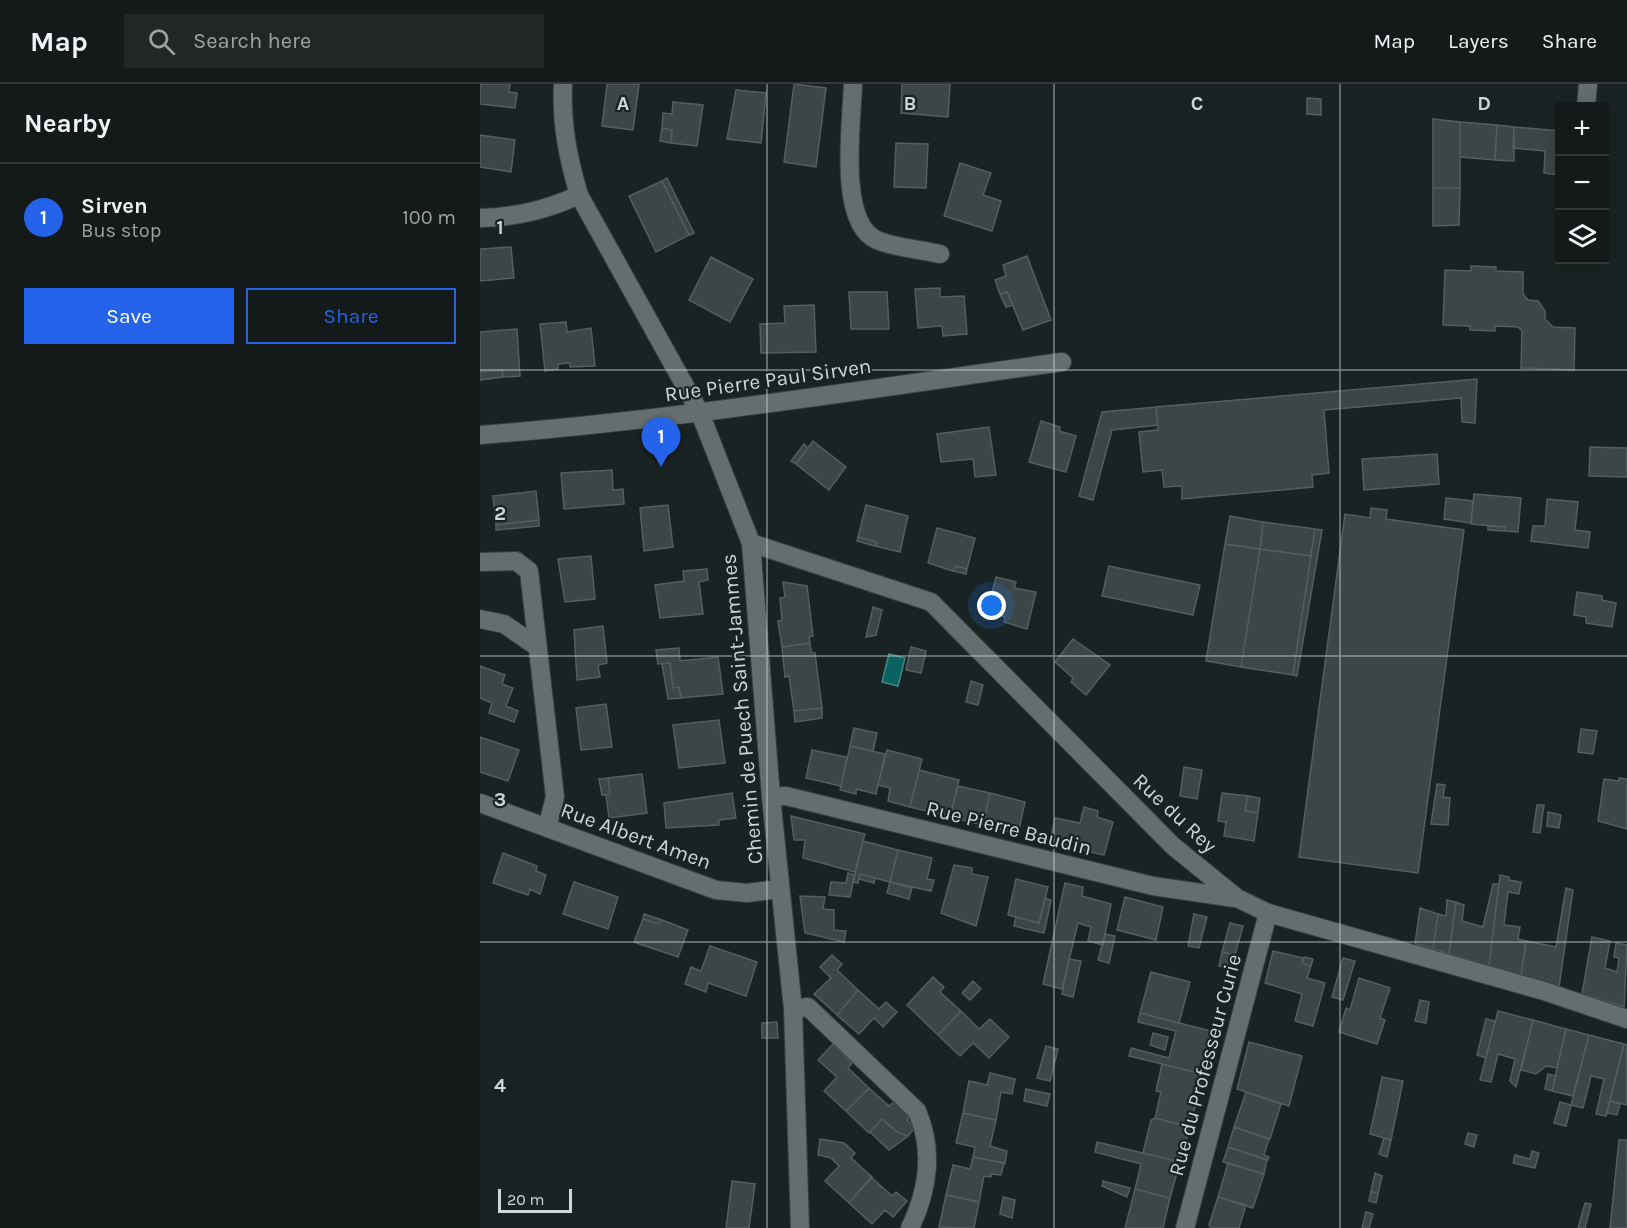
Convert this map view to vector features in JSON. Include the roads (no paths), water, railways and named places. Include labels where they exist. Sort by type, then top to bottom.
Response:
[{"type":"street","name":"Chemin de Puech Saint-Jammes","points":[[563,84],[562,111],[568,158],[579,195],[700,413],[751,543],[779,890],[793,1009],[800,1228]]},
{"type":"street","points":[[853,84],[849,175],[855,216],[875,240],[940,254]]},
{"type":"street","points":[[1587,102],[1588,84]]},
{"type":"street","points":[[480,218],[512,217],[544,210],[579,195]]},
{"type":"street","name":"Rue Pierre Paul Sirven","points":[[480,435],[594,426],[700,413],[1062,362]]},
{"type":"street","name":"Rue du Rey","points":[[751,543],[931,602],[1184,856],[1237,898],[1268,913],[1544,991],[1627,1019]]},
{"type":"street","points":[[480,562],[516,561],[529,571],[555,797],[547,828]]},
{"type":"street","points":[[480,619],[504,624],[536,646]]},
{"type":"street","name":"Rue Pierre Baudin","points":[[771,797],[786,796],[1168,888],[1237,898]]},
{"type":"street","name":"Rue Albert Amen","points":[[480,803],[716,890],[747,892],[779,890]]},
{"type":"street","points":[[1168,888],[1184,877],[1187,868],[1184,856]]},
{"type":"street","name":"Rue du Professeur Curie","points":[[1185,1228],[1268,913]]},
{"type":"street","points":[[793,1009],[808,1007],[917,1111],[924,1128],[927,1163],[920,1207],[910,1228],[902,1225],[894,1228]]},
{"type":"water","points":[[889,654],[905,658],[898,686],[882,682]]},
{"type":"place","name":"Sirven","points":[[661,467]]}]
